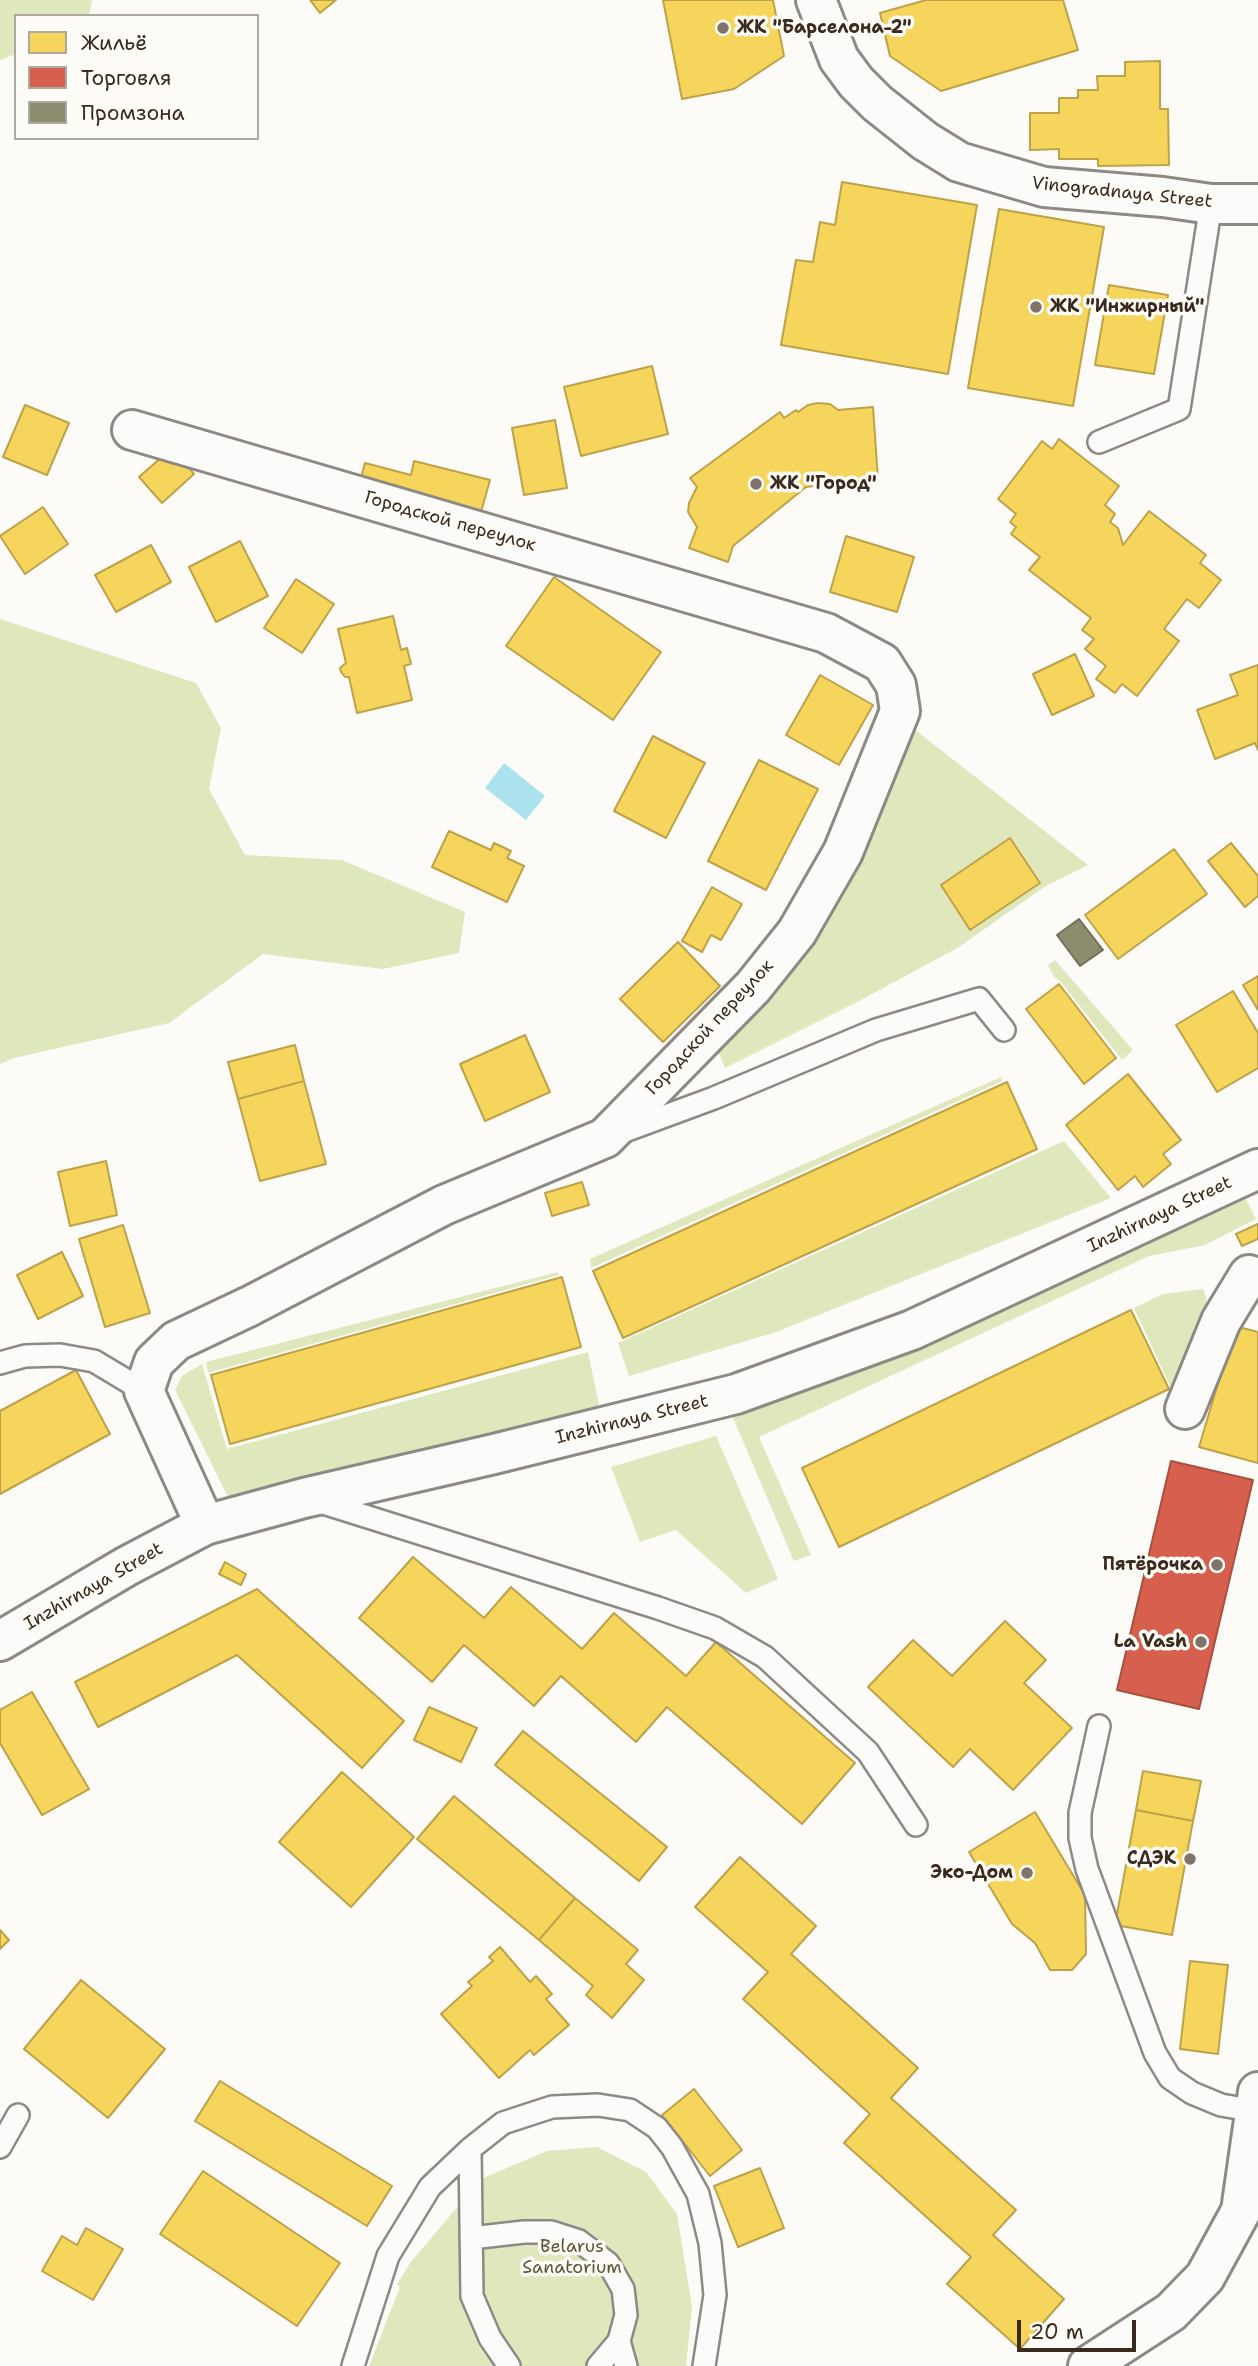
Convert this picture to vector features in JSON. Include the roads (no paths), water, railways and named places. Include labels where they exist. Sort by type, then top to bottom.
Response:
[{"type":"street","name":"Vinogradnaya Street","points":[[816,0],[839,59],[856,82],[877,103],[925,141],[959,162],[1044,187],[1163,197],[1211,204],[1258,204]]},
{"type":"street","name":"Городской переулок","points":[[132,430],[827,633],[882,663],[896,685],[900,711],[843,852],[797,932],[753,988],[605,1138],[444,1205],[250,1306],[176,1341],[154,1362],[144,1391]]},
{"type":"street","name":"Inzhirnaya Street","points":[[0,1641],[127,1566],[205,1525],[304,1497],[494,1454],[736,1394],[912,1329],[1258,1169]]},
{"type":"street","points":[[1185,1409],[1222,1321],[1249,1275]]},
{"type":"street","points":[[144,1391],[205,1525]]},
{"type":"street","points":[[1088,2366],[1171,2312],[1205,2277],[1241,2211],[1257,2101]]},
{"type":"lane","points":[[1099,442],[1178,409],[1211,204]]},
{"type":"lane","points":[[605,1138],[714,1098],[876,1030],[979,999],[1004,1030]]},
{"type":"lane","points":[[0,1363],[25,1356],[60,1355],[94,1362],[144,1391]]},
{"type":"lane","points":[[304,1497],[715,1628],[765,1657],[868,1752],[916,1825]]},
{"type":"lane","points":[[1099,1726],[1080,1813],[1080,1838],[1087,1869],[1155,2053],[1170,2078],[1192,2093],[1221,2105],[1257,2101]]},
{"type":"lane","points":[[353,2366],[388,2256],[430,2187],[470,2149],[503,2123],[552,2107],[598,2105],[630,2110],[657,2128],[672,2147],[698,2194],[710,2243],[715,2295],[704,2366]]},
{"type":"lane","points":[[0,2147],[18,2115]]},
{"type":"lane","points":[[470,2149],[472,2296],[490,2338],[509,2366]]},
{"type":"lane","points":[[471,2238],[551,2232],[579,2241],[608,2263],[623,2289],[626,2315],[619,2341],[598,2366]]},
{"type":"lane","points":[[619,2341],[626,2366]]},
{"type":"water","points":[[504,763],[545,796],[526,820],[485,788]]},
{"type":"place","name":"ЖК \"Барселона-2\"","points":[[723,28]]},
{"type":"place","name":"ЖК \"Инжирный\"","points":[[1036,307]]},
{"type":"place","name":"ЖК \"Город\"","points":[[756,484]]},
{"type":"place","name":"Пятёрочка","points":[[1217,1565]]},
{"type":"place","name":"La Vash","points":[[1201,1642]]},
{"type":"place","name":"СДЭК","points":[[1190,1859]]},
{"type":"place","name":"Эко-Дом","points":[[1027,1873]]},
{"type":"park label","name":"Belarus Sanatorium","points":[[572,2257]]}]
